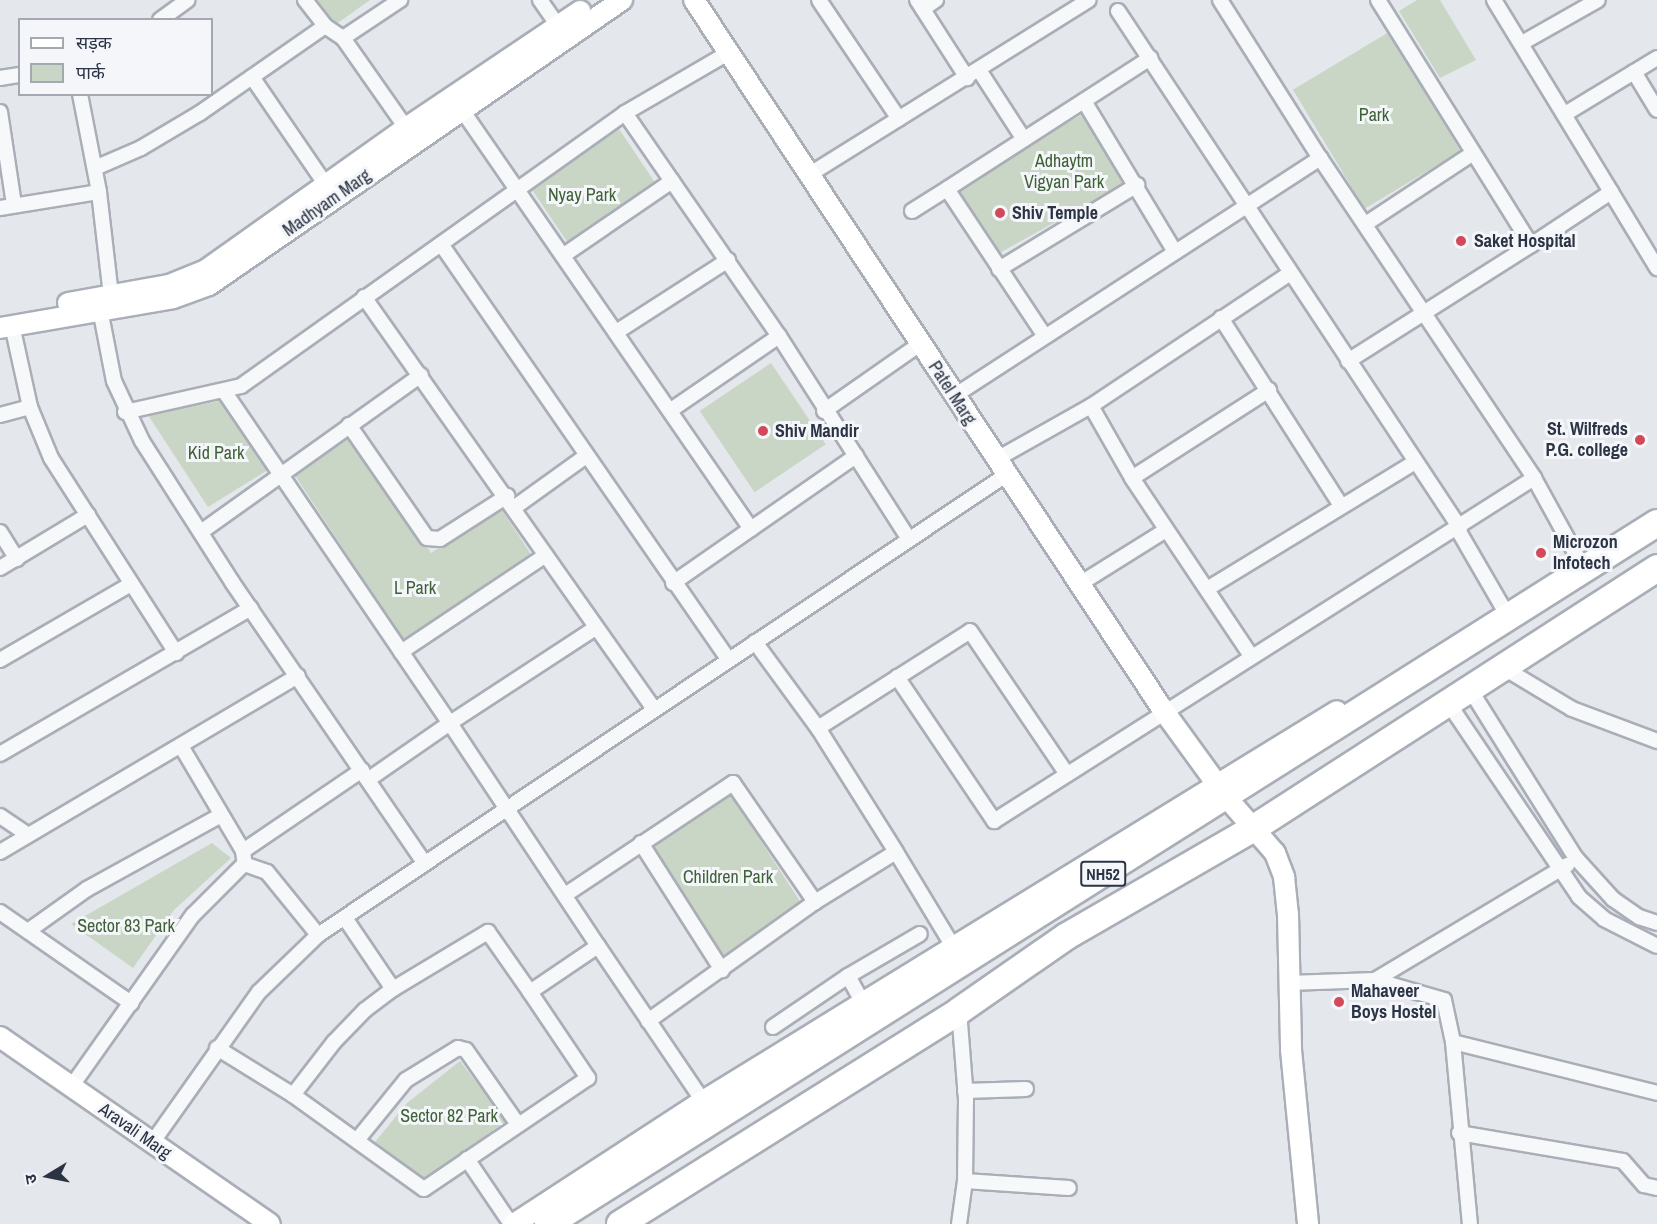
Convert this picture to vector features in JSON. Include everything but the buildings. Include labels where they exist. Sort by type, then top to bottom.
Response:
[{"type":"highway","name":"NH52","points":[[548,1224],[946,970],[1222,790],[1581,564],[1657,523]]},
{"type":"highway","name":"NH52","points":[[625,1222],[959,1011],[1067,936],[1254,828],[1471,691],[1657,568]]},
{"type":"street","points":[[163,18],[188,0]]},
{"type":"street","points":[[305,0],[325,26],[343,38],[406,128]]},
{"type":"street","points":[[343,38],[400,0]]},
{"type":"street","points":[[540,0],[558,27]]},
{"type":"street","name":"Madhyam Marg","points":[[4,323],[169,285],[206,270],[406,128],[597,0]]},
{"type":"street","name":"Madhyam Marg","points":[[103,302],[172,298],[208,285],[622,0]]},
{"type":"street","name":"Patel Marg","points":[[694,0],[807,176],[1163,710],[1222,790],[1275,852],[1284,876],[1288,983],[1308,1224]]},
{"type":"street","points":[[819,0],[899,119]]},
{"type":"street","points":[[936,0],[920,4],[967,78]]},
{"type":"street","points":[[807,176],[1089,0]]},
{"type":"street","points":[[1220,0],[1320,158],[1366,223],[1534,478],[1581,564]]},
{"type":"street","points":[[1378,0],[1531,245]]},
{"type":"street","points":[[1494,0],[1657,268]]},
{"type":"street","points":[[1522,43],[1593,1]]},
{"type":"street","points":[[1118,11],[1459,529],[1502,606]]},
{"type":"street","points":[[94,168],[141,148],[252,77],[325,26]]},
{"type":"street","points":[[125,412],[241,386],[625,113],[728,53]]},
{"type":"street","points":[[912,211],[1150,58]]},
{"type":"street","points":[[1565,114],[1657,58]]},
{"type":"street","points":[[979,70],[1023,138]]},
{"type":"street","points":[[1634,72],[1657,110]]},
{"type":"street","points":[[0,78],[18,75]]},
{"type":"street","points":[[252,77],[326,184]]},
{"type":"street","points":[[80,96],[99,192],[103,302],[114,381],[125,412],[251,608],[424,862]]},
{"type":"street","points":[[1084,101],[1137,185],[1174,252]]},
{"type":"street","points":[[462,110],[618,331],[751,529]]},
{"type":"street","points":[[0,112],[3,155],[14,205]]},
{"type":"street","points":[[625,113],[779,336],[909,539]]},
{"type":"street","points":[[1366,223],[1473,153]]},
{"type":"street","points":[[954,396],[1044,335],[1320,158]]},
{"type":"street","points":[[564,255],[672,181]]},
{"type":"street","points":[[999,269],[1137,185]]},
{"type":"street","points":[[947,189],[1044,335]]},
{"type":"street","points":[[0,208],[99,192]]},
{"type":"street","points":[[1348,361],[1425,314],[1611,192]]},
{"type":"street","points":[[441,244],[673,583],[728,659]]},
{"type":"street","points":[[618,331],[728,260]]},
{"type":"street","points":[[153,1143],[217,1048],[259,992],[318,935],[909,539],[1001,468],[1289,273]]},
{"type":"street","points":[[364,297],[511,501],[595,628],[654,709]]},
{"type":"street","points":[[1221,318],[1341,506]]},
{"type":"street","points":[[4,323],[30,407],[51,458],[176,653]]},
{"type":"street","points":[[670,410],[779,336]]},
{"type":"street","points":[[825,411],[920,344]]},
{"type":"street","points":[[201,532],[421,375]]},
{"type":"street","points":[[1132,478],[1269,390]]},
{"type":"street","points":[[224,391],[508,807],[598,946],[703,1101]]},
{"type":"street","points":[[1091,406],[1132,478],[1251,656]]},
{"type":"street","points":[[0,415],[30,407]]},
{"type":"street","points":[[349,425],[427,538],[440,539],[511,501],[586,456]]},
{"type":"street","points":[[673,583],[856,456]]},
{"type":"street","points":[[1207,589],[1415,462]]},
{"type":"street","points":[[897,677],[994,821],[1163,710],[1459,529],[1534,478]]},
{"type":"street","points":[[467,1159],[512,1224],[703,1101],[954,948],[1222,790],[1502,606],[1581,564],[1657,509]]},
{"type":"street","points":[[0,568],[17,560],[88,515]]},
{"type":"street","points":[[1078,585],[1166,530]]},
{"type":"street","points":[[0,532],[17,560]]},
{"type":"street","points":[[401,652],[546,555]]},
{"type":"street","points":[[0,660],[131,584]]},
{"type":"street","points":[[0,754],[251,608]]},
{"type":"street","points":[[71,1087],[193,915],[243,858],[366,774],[450,723],[595,628]]},
{"type":"street","points":[[818,728],[970,631],[1067,774]]},
{"type":"street","points":[[755,642],[818,728],[954,948]]},
{"type":"street","points":[[1504,668],[1572,710],[1657,741]]},
{"type":"street","points":[[0,852],[298,676]]},
{"type":"street","points":[[1471,691],[1575,857],[1613,898],[1639,917],[1657,923]]},
{"type":"street","points":[[1449,704],[1579,897],[1604,919],[1657,946]]},
{"type":"street","points":[[181,746],[221,814],[243,858],[267,872],[318,935]]},
{"type":"street","points":[[565,895],[733,783],[815,902]]},
{"type":"street","points":[[28,931],[87,889],[221,814]]},
{"type":"street","points":[[0,816],[27,834]]},
{"type":"street","points":[[641,843],[722,970]]},
{"type":"street","points":[[648,1021],[815,902],[896,852]]},
{"type":"street","points":[[1374,980],[1562,870],[1575,857]]},
{"type":"street","points":[[0,912],[131,1003]]},
{"type":"street","points":[[345,918],[393,989]]},
{"type":"street","points":[[217,1048],[293,1095],[424,1189],[517,1123],[588,1078],[488,932],[393,989],[344,1031],[293,1095]]},
{"type":"street","points":[[773,1027],[848,976],[920,934]]},
{"type":"street","points":[[530,992],[598,946]]},
{"type":"street","points":[[848,976],[864,1003]]},
{"type":"street","points":[[1288,983],[1374,980],[1444,1000],[1452,1042],[1459,1133],[1470,1224]]},
{"type":"street","points":[[959,1011],[965,1091],[964,1181],[959,1224]]},
{"type":"street","name":"Aravali Marg","points":[[0,1037],[270,1224]]},
{"type":"street","points":[[1452,1042],[1657,1093]]},
{"type":"street","points":[[357,1139],[406,1080],[458,1048],[466,1050],[517,1123]]},
{"type":"street","points":[[965,1091],[1026,1089]]},
{"type":"street","points":[[1459,1133],[1623,1161],[1644,1185],[1657,1188]]},
{"type":"street","points":[[964,1181],[1069,1188]]},
{"type":"green space","points":[[311,0],[370,0],[332,27]]},
{"type":"green space","points":[[1417,0],[1440,0],[1476,60],[1440,78],[1399,11]]},
{"type":"green space","name":"Park","points":[[1389,32],[1461,151],[1365,209],[1293,90]]},
{"type":"green space","name":"Adhaytm Vigyan Park","points":[[1085,113],[1124,184],[992,257],[953,186]]},
{"type":"green space","name":"Nyay Park","points":[[619,129],[655,183],[567,242],[531,188]]},
{"type":"green space","name":"Shiv Mandir","points":[[771,363],[826,444],[755,492],[700,411]]},
{"type":"green space","name":"Kid Park","points":[[225,400],[271,468],[208,507],[148,415]]},
{"type":"green space","name":"L Park","points":[[353,434],[431,553],[500,507],[532,556],[404,641],[294,474]]},
{"type":"green space","name":"Children Park","points":[[731,795],[804,907],[724,959],[651,847]]},
{"type":"green space","name":"Sector 83 Park","points":[[212,843],[231,858],[174,910],[133,968],[71,924]]},
{"type":"green space","name":"Sector 82 Park","points":[[460,1061],[506,1121],[421,1181],[375,1142],[407,1103]]},
{"type":"place","name":"Shiv Temple","points":[[1000,213]]},
{"type":"place","name":"Saket Hospital","points":[[1461,241]]},
{"type":"place","name":"Shiv Mandir","points":[[763,431]]},
{"type":"place","name":"St. Wilfreds P.G. college","points":[[1640,440]]},
{"type":"place","name":"Microzon Infotech","points":[[1541,553]]},
{"type":"place","name":"Mahaveer Boys Hostel","points":[[1339,1002]]}]
